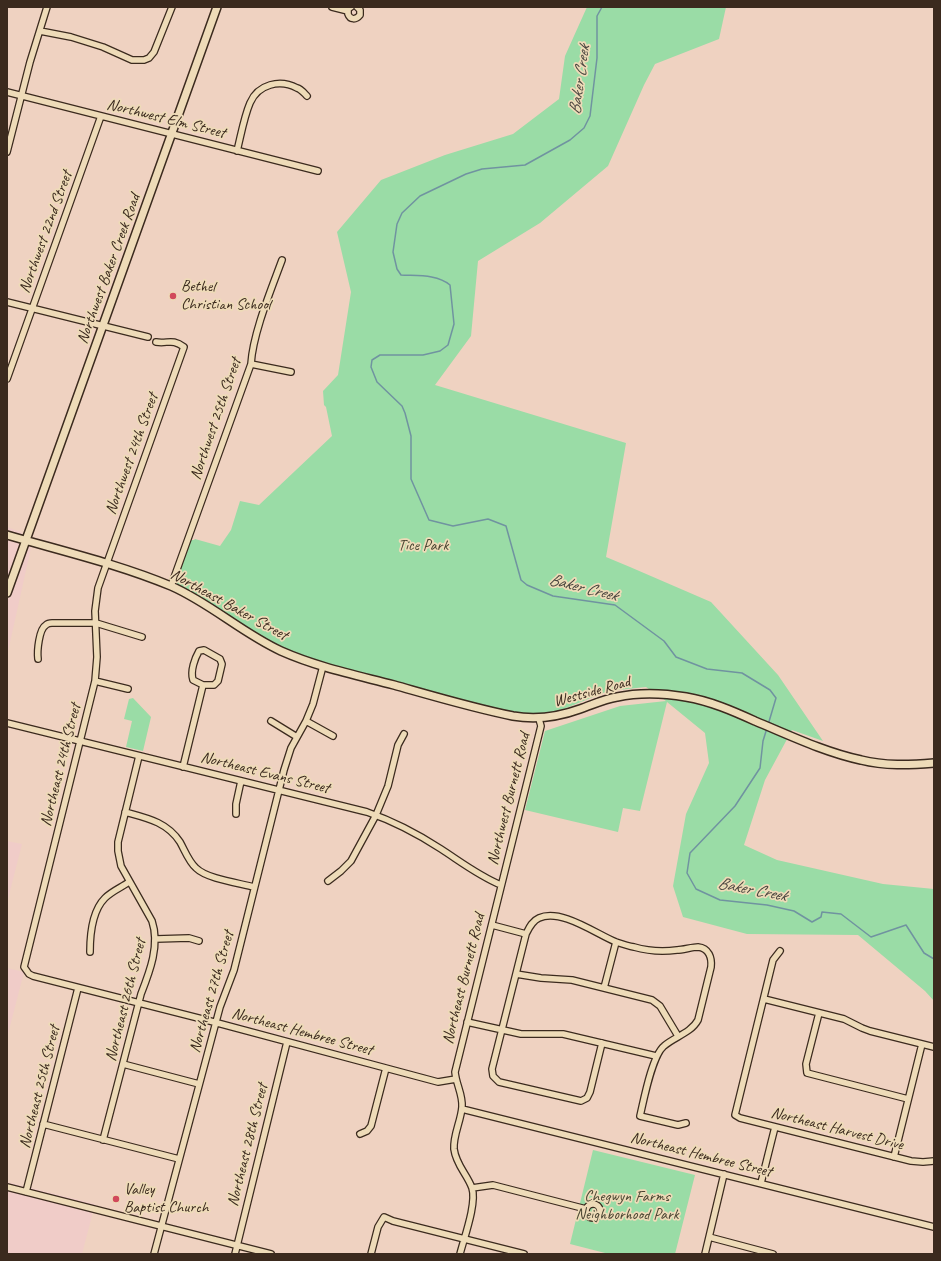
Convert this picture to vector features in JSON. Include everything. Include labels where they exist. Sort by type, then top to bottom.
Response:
[{"type":"main road","name":"Northwest Baker Creek Road","points":[[7,593],[217,7]]},
{"type":"main road","name":"Northeast Baker Street","points":[[7,535],[106,564],[171,586],[273,647],[323,666]]},
{"type":"main road","name":"Westside Road","points":[[323,666],[498,712],[527,718],[539,719],[568,713],[615,697],[638,693],[686,697],[713,704],[740,714],[823,749],[850,758],[880,763],[934,763]]},
{"type":"street","points":[[7,152],[30,62],[47,7]]},
{"type":"street","points":[[40,32],[71,37],[103,47],[132,60],[144,60],[149,58],[154,52],[172,7]]},
{"type":"street","points":[[332,7],[349,9],[350,17],[357,18],[360,15],[357,7]]},
{"type":"street","points":[[237,151],[249,104],[257,93],[273,83],[280,83],[297,88],[307,96]]},
{"type":"street","name":"Northwest Elm Street","points":[[7,92],[318,171]]},
{"type":"street","name":"Northwest 22nd Street","points":[[7,379],[101,116]]},
{"type":"street","name":"Northwest 25th Street","points":[[171,586],[251,364],[251,357],[259,326],[282,260]]},
{"type":"street","points":[[7,302],[148,336]]},
{"type":"street","name":"Northwest 24th Street","points":[[106,564],[184,347],[177,342],[172,341],[161,343],[156,342]]},
{"type":"street","points":[[251,364],[291,372]]},
{"type":"street","name":"Northeast 24th Street","points":[[26,971],[24,967],[95,681],[97,657],[96,599],[106,564]]},
{"type":"street","points":[[38,659],[37,649],[42,629],[45,625],[52,623],[96,623],[142,637]]},
{"type":"street","points":[[204,650],[220,659],[222,664],[218,681],[214,685],[203,685],[193,680],[191,675],[196,655],[199,651],[204,650]]},
{"type":"street","name":"Northeast 27th Street","points":[[154,1254],[220,1007],[231,980],[287,758],[313,704],[323,666]]},
{"type":"street","points":[[95,681],[128,689]]},
{"type":"street","points":[[183,767],[203,685]]},
{"type":"street","name":"Northwest Burnett Road","points":[[501,885],[541,726],[539,719]]},
{"type":"street","points":[[271,721],[297,737]]},
{"type":"street","points":[[306,721],[333,736]]},
{"type":"street","name":"Northeast Evans Street","points":[[7,723],[376,815],[414,833],[440,848],[476,873],[501,885]]},
{"type":"street","points":[[328,881],[351,861],[376,815],[388,786],[398,746],[404,734]]},
{"type":"street","name":"Northeast 26th Street","points":[[103,1140],[138,1003],[148,976],[156,939],[152,920],[121,866],[118,851],[118,842],[139,756]]},
{"type":"street","points":[[236,814],[236,804],[241,781]]},
{"type":"street","points":[[125,812],[148,818],[166,826],[176,837],[192,863],[204,874],[254,887]]},
{"type":"street","points":[[90,952],[90,938],[101,902],[107,896],[129,882]]},
{"type":"street","name":"Northeast Burnett Road","points":[[462,1109],[462,1099],[456,1079],[456,1063],[501,885]]},
{"type":"street","points":[[602,1043],[590,1092],[587,1098],[581,1101],[499,1082],[493,1076],[492,1069],[526,934],[530,926],[537,919],[544,916],[553,916],[581,925],[616,942],[644,949],[662,951],[698,947],[711,955],[711,967],[698,1020],[693,1028],[663,1046],[656,1056],[640,1116],[678,1125],[686,1123]]},
{"type":"street","points":[[492,925],[526,934]]},
{"type":"street","points":[[156,939],[189,938],[199,941]]},
{"type":"street","points":[[604,988],[616,942]]},
{"type":"street","points":[[780,952],[773,960],[764,999],[844,1019],[866,1030],[934,1047]]},
{"type":"street","name":"Northeast Hembree Street","points":[[26,971],[33,976],[438,1082],[456,1079]]},
{"type":"street","points":[[516,974],[541,978],[572,980],[656,1002],[678,1036]]},
{"type":"street","name":"Northeast 25th Street","points":[[26,1192],[78,988]]},
{"type":"street","name":"Northeast Harvest Drive","points":[[764,999],[735,1115],[740,1118],[894,1157],[917,1162],[934,1161]]},
{"type":"street","points":[[819,1013],[806,1064],[807,1073],[908,1099]]},
{"type":"street","points":[[467,1022],[522,1034],[563,1034],[656,1056]]},
{"type":"street","name":"Northeast 28th Street","points":[[234,1254],[287,1042]]},
{"type":"street","points":[[894,1157],[922,1044]]},
{"type":"street","points":[[123,1064],[199,1084]]},
{"type":"street","points":[[360,1134],[367,1131],[371,1126],[386,1068]]},
{"type":"street","points":[[460,1254],[473,1202],[472,1188],[455,1157],[454,1147],[462,1109]]},
{"type":"street","name":"Northeast Hembree Street","points":[[462,1109],[934,1227]]},
{"type":"street","points":[[43,1124],[179,1159]]},
{"type":"street","points":[[761,1183],[775,1127]]},
{"type":"street","points":[[705,1254],[724,1174]]},
{"type":"street","points":[[472,1188],[493,1185],[586,1208]]},
{"type":"street","points":[[7,1187],[271,1254]]},
{"type":"street","points":[[371,1254],[378,1227],[384,1217],[393,1221],[524,1254]]},
{"type":"street","points":[[709,1237],[772,1254]]},
{"type":"shaded area","points":[[7,527],[21,532],[31,548],[7,656]]},
{"type":"shaded area","points":[[7,841],[22,844],[7,903]]},
{"type":"shaded area","points":[[7,968],[24,972],[7,1038]]},
{"type":"shaded area","points":[[7,1182],[95,1204],[82,1254],[7,1254]]},
{"type":"green space","name":"Tice Park","points":[[587,7],[726,7],[719,39],[655,64],[644,85],[608,166],[540,223],[478,261],[471,336],[435,385],[626,443],[606,557],[711,602],[778,675],[823,741],[792,730],[765,780],[744,845],[777,860],[883,884],[934,889],[934,1001],[925,991],[858,935],[747,934],[683,917],[673,886],[686,814],[709,763],[705,733],[667,702],[640,811],[623,808],[618,832],[525,810],[545,731],[620,706],[666,701],[646,687],[608,691],[539,719],[357,675],[273,647],[171,586],[191,540],[195,539],[220,546],[231,530],[240,501],[259,505],[332,436],[326,407],[324,405],[323,391],[338,375],[351,292],[337,232],[381,180],[445,155],[513,134],[559,99],[565,56]]},
{"type":"green space","points":[[133,698],[151,717],[143,751],[126,747],[132,721],[124,719],[129,699]]},
{"type":"green space","name":"Chegwyn Farms Neighborhood Park","points":[[593,1150],[695,1175],[675,1254],[609,1254],[570,1244]]},
{"type":"waterway","name":"Baker Creek","points":[[602,7],[597,16],[597,58],[590,116],[584,128],[570,140],[525,165],[482,169],[466,174],[420,196],[402,213],[397,224],[393,252],[397,269],[401,275],[433,277],[445,281],[450,285],[454,324],[448,345],[440,351],[423,355],[380,355],[372,360],[371,367],[377,382],[402,406],[405,413],[411,436],[411,479],[429,520],[453,526],[488,519],[506,526],[521,580],[527,585],[553,596],[615,605],[664,641],[676,657],[707,669],[742,673],[770,690],[776,698],[768,725]]},
{"type":"waterway","name":"Baker Creek","points":[[767,728],[763,741],[760,768],[735,806],[690,853],[687,873],[696,889],[720,900],[767,905],[794,911],[812,922],[821,917],[822,912],[841,914],[871,937],[906,925],[924,953],[934,959]]},
{"type":"place","name":"Bethel Christian School","points":[[173,296]]},
{"type":"place","name":"Valley Baptist Church","points":[[116,1199]]}]
